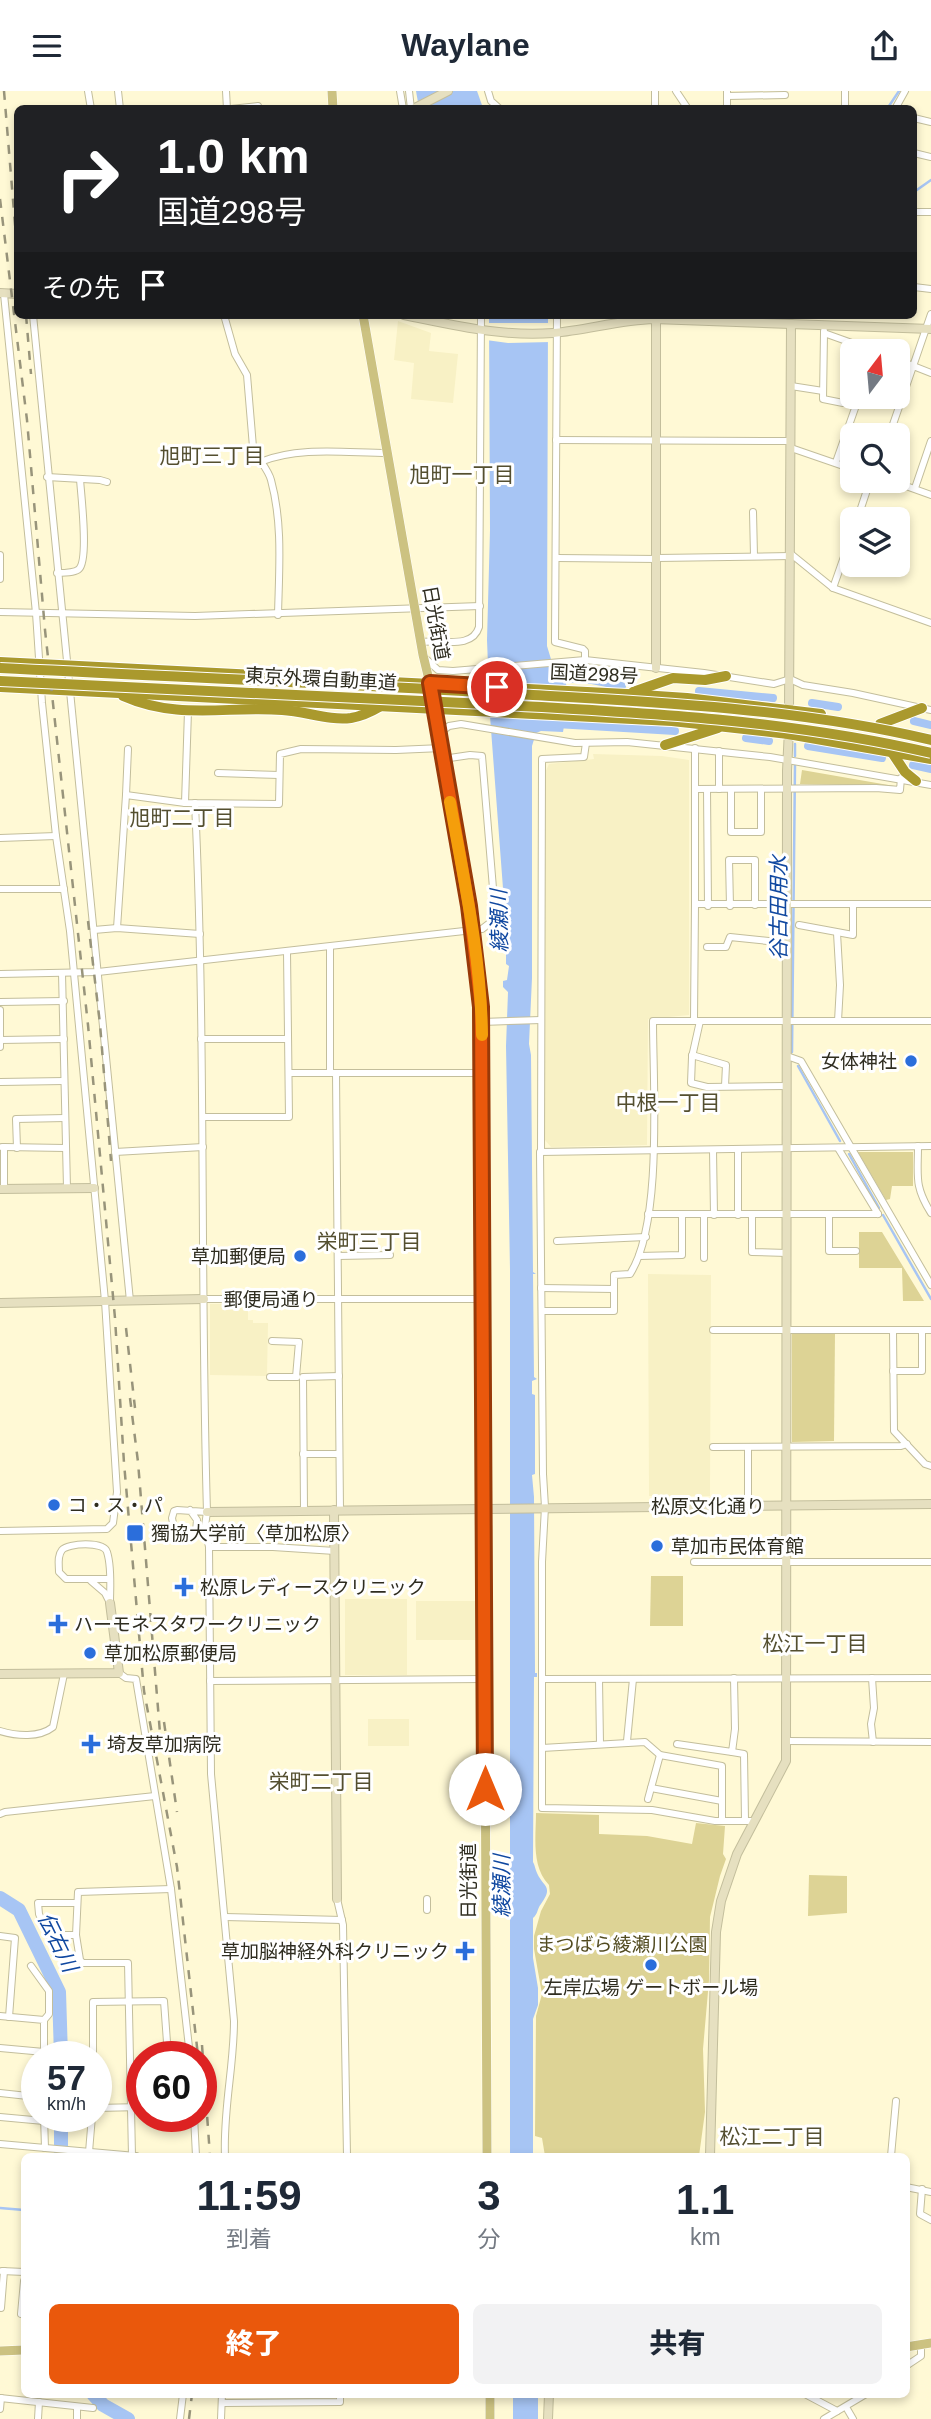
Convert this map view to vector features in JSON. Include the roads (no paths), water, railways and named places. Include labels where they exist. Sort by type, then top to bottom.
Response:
[{"type":"highway","name":"国道298号","points":[[0,662],[687,698],[789,709],[880,724],[931,738]]},
{"type":"highway","name":"東京外環自動車道","points":[[0,668],[685,704],[831,722],[931,738]]},
{"type":"highway","points":[[627,694],[673,678],[705,680],[726,676]]},
{"type":"highway","points":[[1,686],[569,714],[724,726],[788,734],[931,759]]},
{"type":"highway","name":"東京外環自動車道","points":[[1,686],[636,712],[781,726],[931,753]]},
{"type":"highway","points":[[115,692],[155,708],[188,711],[284,710],[342,718],[365,715],[384,705]]},
{"type":"highway","points":[[880,724],[926,709]]},
{"type":"highway","points":[[665,744],[724,726]]},
{"type":"highway","points":[[891,751],[905,772],[916,781]]},
{"type":"main road","name":"日光街道","points":[[364,319],[423,655],[440,733],[472,929],[482,1022],[487,2153]]},
{"type":"main road","points":[[910,2346],[931,2343]]},
{"type":"main road","points":[[0,2351],[21,2350]]},
{"type":"main road","points":[[490,2398],[490,2419]]},
{"type":"street","points":[[420,105],[449,91]]},
{"type":"street","points":[[727,94],[785,95]]},
{"type":"street","points":[[0,1531],[107,1529],[111,1526],[117,1492],[105,1301],[2,294]]},
{"type":"street","points":[[894,423],[931,314]]},
{"type":"street","points":[[33,319],[130,1301]]},
{"type":"street","points":[[225,319],[234,354],[247,375],[253,447],[271,476],[279,526],[278,615]]},
{"type":"street","points":[[431,319],[484,332],[555,333],[643,319]]},
{"type":"street","points":[[421,642],[467,642],[478,632],[484,332],[482,319]]},
{"type":"street","points":[[557,319],[555,642],[583,649],[585,660]]},
{"type":"street","points":[[655,319],[656,668]]},
{"type":"street","points":[[756,319],[791,320],[824,329],[847,339]]},
{"type":"street","points":[[710,2153],[717,1922],[729,1873],[750,1820],[785,1766],[787,1741],[787,789],[791,320]]},
{"type":"street","points":[[824,329],[928,329]]},
{"type":"street","points":[[824,329],[823,399],[840,402]]},
{"type":"street","points":[[910,364],[931,373]]},
{"type":"street","points":[[791,386],[823,391]]},
{"type":"street","points":[[836,462],[855,409]]},
{"type":"street","points":[[556,440],[791,445],[840,464]]},
{"type":"street","points":[[915,488],[931,441]]},
{"type":"street","points":[[260,462],[284,454],[352,451],[388,453]]},
{"type":"street","points":[[47,477],[107,482]]},
{"type":"street","points":[[57,573],[77,571],[80,568],[85,547],[80,479]]},
{"type":"street","points":[[910,486],[931,495]]},
{"type":"street","points":[[753,512],[754,556]]},
{"type":"street","points":[[0,555],[0,579]]},
{"type":"street","points":[[556,558],[791,555],[833,588],[931,623]]},
{"type":"street","points":[[833,588],[840,568]]},
{"type":"street","points":[[0,612],[278,615],[480,606]]},
{"type":"street","points":[[423,655],[438,670],[470,670],[585,660],[775,684],[790,679],[803,685],[926,709]]},
{"type":"street","points":[[185,803],[188,711]]},
{"type":"street","points":[[440,733],[455,724],[547,740],[665,744],[788,760],[931,785]]},
{"type":"street","points":[[586,743],[584,757],[542,759],[542,1808],[652,1810],[722,1821],[750,1820]]},
{"type":"street","points":[[117,927],[128,748]]},
{"type":"street","points":[[125,795],[185,803],[279,804],[280,754],[301,749],[442,748]]},
{"type":"street","points":[[695,748],[697,1021],[691,1083],[707,1087],[787,1086]]},
{"type":"street","points":[[719,751],[719,789]]},
{"type":"street","points":[[0,974],[98,972],[482,929],[495,919],[484,764],[482,756],[443,759]]},
{"type":"street","points":[[218,773],[279,775]]},
{"type":"street","points":[[695,789],[900,790],[901,778]]},
{"type":"street","points":[[707,789],[708,906]]},
{"type":"street","points":[[731,789],[731,832],[761,832],[761,789]]},
{"type":"street","points":[[195,803],[204,1117],[205,1526],[209,1547],[213,1802],[234,2021],[234,2042],[223,2120],[225,2153]]},
{"type":"street","points":[[0,838],[56,836]]},
{"type":"street","points":[[730,906],[729,860],[755,860],[755,905]]},
{"type":"street","points":[[0,889],[64,888]]},
{"type":"street","points":[[695,904],[931,904]]},
{"type":"street","points":[[799,925],[853,935],[853,904]]},
{"type":"street","points":[[94,930],[117,927],[200,934]]},
{"type":"street","points":[[837,933],[840,985],[838,1021]]},
{"type":"street","points":[[707,947],[726,947],[730,937],[787,943]]},
{"type":"street","points":[[330,947],[339,1376],[335,1551],[337,1899],[342,1920],[347,2153]]},
{"type":"street","points":[[204,1117],[289,1117],[287,952]]},
{"type":"street","points":[[62,973],[67,1188]]},
{"type":"street","points":[[0,1002],[64,1001]]},
{"type":"street","points":[[0,1010],[0,1047]]},
{"type":"street","points":[[482,1022],[541,1020]]},
{"type":"street","points":[[542,1311],[614,1311],[614,1275],[630,1274],[639,1256],[646,1237],[653,1150],[653,1021],[931,1021]]},
{"type":"street","points":[[1,1039],[64,1038]]},
{"type":"street","points":[[201,1039],[288,1039]]},
{"type":"street","points":[[692,1055],[726,1065],[725,1086]]},
{"type":"street","points":[[787,1056],[801,1061],[931,1285]]},
{"type":"street","points":[[289,1073],[482,1073]]},
{"type":"street","points":[[0,1082],[64,1081]]},
{"type":"street","points":[[17,1147],[16,1119],[65,1118]]},
{"type":"street","points":[[918,1146],[917,1186],[931,1213]]},
{"type":"street","points":[[541,1152],[931,1146]]},
{"type":"street","points":[[65,1148],[2,1147],[2,1189],[94,1188]]},
{"type":"street","points":[[116,1152],[203,1147]]},
{"type":"street","points":[[648,1214],[878,1214],[838,1147]]},
{"type":"street","points":[[713,1150],[714,1215]]},
{"type":"street","points":[[738,1150],[738,1215]]},
{"type":"street","points":[[923,1199],[931,1198]]},
{"type":"street","points":[[639,1256],[682,1255],[682,1214]]},
{"type":"street","points":[[704,1215],[704,1258]]},
{"type":"street","points":[[752,1215],[752,1252],[787,1253]]},
{"type":"street","points":[[829,1215],[829,1251],[856,1251]]},
{"type":"street","points":[[557,1241],[646,1237]]},
{"type":"street","points":[[338,1256],[390,1255]]},
{"type":"street","points":[[541,1288],[614,1289]]},
{"type":"street","points":[[0,1303],[204,1299]]},
{"type":"street","name":"郵便局通り","points":[[204,1299],[482,1299]]},
{"type":"street","points":[[893,1371],[922,1371],[922,1330]]},
{"type":"street","points":[[713,1331],[931,1330]]},
{"type":"street","points":[[893,1331],[894,1430],[925,1464],[931,1466]]},
{"type":"street","points":[[272,1341],[299,1342],[304,1510]]},
{"type":"street","points":[[270,1377],[339,1376]]},
{"type":"street","points":[[713,1447],[907,1444]]},
{"type":"street","points":[[748,1447],[748,1506]]},
{"type":"street","points":[[303,1454],[339,1454]]},
{"type":"street","name":"松原文化通り","points":[[207,1511],[931,1504]]},
{"type":"street","points":[[190,1510],[197,1520]]},
{"type":"street","points":[[174,1511],[207,1511],[197,1520],[195,1534],[179,1535],[173,1531],[174,1511]]},
{"type":"street","points":[[109,1579],[71,1580],[61,1576],[61,1551],[70,1546],[100,1545],[107,1552],[109,1579],[110,1603],[120,1673]]},
{"type":"street","points":[[209,1547],[335,1551]]},
{"type":"street","points":[[694,1562],[931,1562]]},
{"type":"street","points":[[90,1580],[105,1593],[110,1603]]},
{"type":"street","points":[[0,1674],[120,1673],[127,1678],[136,1679],[171,1889],[188,2041]]},
{"type":"street","points":[[0,1731],[12,1735],[35,1735],[53,1727],[64,1674]]},
{"type":"street","points":[[732,1752],[734,1678]]},
{"type":"street","points":[[872,1678],[873,1742]]},
{"type":"street","points":[[542,1679],[931,1678]]},
{"type":"street","points":[[210,1681],[484,1679]]},
{"type":"street","points":[[599,1679],[600,1744]]},
{"type":"street","points":[[628,1741],[633,1679]]},
{"type":"street","points":[[787,1741],[931,1742]]},
{"type":"street","points":[[542,1748],[645,1742],[660,1755],[722,1766],[722,1821]]},
{"type":"street","points":[[677,1744],[744,1754],[750,1820]]},
{"type":"street","points":[[648,1799],[660,1755]]},
{"type":"street","points":[[651,1788],[722,1801]]},
{"type":"street","points":[[0,1814],[155,1796]]},
{"type":"street","points":[[130,2041],[128,1963],[83,1963],[78,1957],[78,1892],[171,1889]]},
{"type":"street","points":[[427,1899],[427,1910]]},
{"type":"street","points":[[76,1934],[48,1935],[39,1914],[38,1903],[77,1903]]},
{"type":"street","points":[[225,1917],[342,1920]]},
{"type":"street","points":[[0,1936],[15,1938],[9,2017]]},
{"type":"street","points":[[31,1966],[49,1991],[49,2014],[44,2020],[44,2041]]},
{"type":"street","points":[[93,2041],[93,2002],[130,2001],[164,2001],[167,2041]]},
{"type":"street","points":[[0,2016],[44,2020]]},
{"type":"street","points":[[0,2047],[21,2050]]},
{"type":"street","points":[[0,2093],[21,2095]]},
{"type":"street","points":[[891,2153],[896,2101]]},
{"type":"street","points":[[0,2117],[21,2118]]},
{"type":"street","points":[[46,2132],[49,2150]]},
{"type":"street","points":[[89,2152],[91,2132]]},
{"type":"street","points":[[132,2132],[133,2153]]},
{"type":"street","points":[[195,2132],[196,2153]]},
{"type":"street","points":[[0,2144],[100,2153]]},
{"type":"street","points":[[910,2188],[931,2192]]},
{"type":"street","points":[[922,2189],[920,2214],[931,2220]]},
{"type":"street","points":[[1,2308],[2,2271],[21,2272]]},
{"type":"street","points":[[910,2364],[921,2356],[921,2345]]},
{"type":"street","points":[[0,2409],[0,2398],[93,2408]]},
{"type":"street","points":[[180,2419],[183,2398]]},
{"type":"street","points":[[221,2419],[222,2398]]},
{"type":"street","points":[[222,2403],[340,2402],[340,2398]]},
{"type":"street","points":[[548,2419],[549,2398]]},
{"type":"street","points":[[812,2398],[836,2411]]},
{"type":"street","points":[[824,2419],[857,2398]]},
{"type":"street","points":[[38,2419],[39,2402]]},
{"type":"street","points":[[77,2407],[77,2419]]},
{"type":"street","points":[[846,2407],[853,2419]]},
{"type":"water","points":[[416,91],[477,91],[482,105],[418,105]]},
{"type":"water","points":[[489,319],[548,319],[547,646],[554,669],[567,672],[566,686],[555,687],[553,716],[565,720],[563,732],[536,733],[532,746],[532,978],[529,1044],[533,1272],[536,1274],[533,1274],[534,1377],[537,1379],[532,1381],[532,1394],[535,1395],[535,1474],[532,1475],[537,1673],[537,1677],[534,1677],[533,1862],[547,1890],[533,1918],[533,1958],[538,2005],[533,2019],[533,2153],[510,2153],[510,1270],[506,1046],[508,992],[503,987],[509,966],[506,964],[506,928],[490,716],[487,640],[490,530]]},
{"type":"water","points":[[513,2398],[538,2398],[538,2419],[513,2419]]},
{"type":"waterway","points":[[890,105],[899,91]]},
{"type":"waterway","points":[[917,190],[931,180]]},
{"type":"waterway","points":[[558,678],[592,680],[622,686]]},
{"type":"waterway","points":[[699,691],[773,698]]},
{"type":"waterway","points":[[812,703],[838,707]]},
{"type":"waterway","points":[[914,721],[931,725]]},
{"type":"waterway","points":[[556,724],[675,731]]},
{"type":"waterway","points":[[746,738],[769,741]]},
{"type":"waterway","name":"谷古田用水","points":[[795,744],[795,756]]},
{"type":"waterway","points":[[808,746],[882,758]]},
{"type":"waterway","name":"谷古田用水","points":[[792,1052],[795,765]]},
{"type":"waterway","points":[[913,765],[931,769]]},
{"type":"waterway","name":"谷古田用水","points":[[798,1066],[840,1141]]},
{"type":"waterway","name":"谷古田用水","points":[[849,1154],[879,1208]]},
{"type":"waterway","name":"谷古田用水","points":[[883,1215],[931,1299]]},
{"type":"waterway","name":"伝右川","points":[[0,1898],[19,1910],[59,1992],[61,2041]]},
{"type":"waterway","name":"伝右川","points":[[61,2132],[61,2153]]},
{"type":"waterway","points":[[0,2208],[21,2210]]},
{"type":"waterway","name":"伝右川","points":[[97,2398],[103,2405],[128,2419]]},
{"type":"railway","points":[[4,91],[14,212]]},
{"type":"railway","points":[[0,199],[14,314]]},
{"type":"railway","points":[[15,319],[88,1025],[115,1318],[124,1463],[144,1691],[177,1867],[196,2041]]},
{"type":"railway","points":[[26,319],[31,374]]},
{"type":"railway","points":[[88,921],[100,1024],[111,1161]]},
{"type":"railway","points":[[126,1328],[135,1408]]},
{"type":"railway","points":[[130,1398],[138,1462],[160,1733]]},
{"type":"railway","points":[[164,1722],[177,1812]]},
{"type":"railway","points":[[208,2132],[210,2153]]},
{"type":"railway","points":[[189,2419],[192,2398]]},
{"type":"place","name":"女体神社","points":[[911,1061]]},
{"type":"place","name":"草加郵便局","points":[[300,1256]]},
{"type":"place","name":"コ・ス・パ","points":[[54,1505]]},
{"type":"place","name":"獨協大学前〈草加松原〉","points":[[135,1533]]},
{"type":"place","name":"草加市民体育館","points":[[657,1546]]},
{"type":"place","name":"松原レディースクリニック","points":[[184,1587]]},
{"type":"place","name":"ハーモネスタワークリニック","points":[[58,1624]]},
{"type":"place","name":"草加松原郵便局","points":[[90,1653]]},
{"type":"place","name":"埼友草加病院","points":[[91,1744]]},
{"type":"place","name":"草加脳神経外科クリニック","points":[[465,1951]]},
{"type":"place","name":"左岸広場 ゲートボール場","points":[[651,1965]]},
{"type":"district","name":"旭町三丁目","points":[[212,455]]},
{"type":"district","name":"旭町一丁目","points":[[462,474]]},
{"type":"district","name":"旭町二丁目","points":[[182,817]]},
{"type":"district","name":"中根一丁目","points":[[668,1102]]},
{"type":"district","name":"栄町三丁目","points":[[369,1241]]},
{"type":"district","name":"松江一丁目","points":[[815,1643]]},
{"type":"district","name":"栄町二丁目","points":[[321,1781]]},
{"type":"district","name":"松江二丁目","points":[[772,2136]]},
{"type":"water label","name":"綾瀬川","points":[[499,921]]},
{"type":"water label","name":"綾瀬川","points":[[501,1886]]},
{"type":"park label","name":"まつばら綾瀬川公園","points":[[622,1944]]}]
